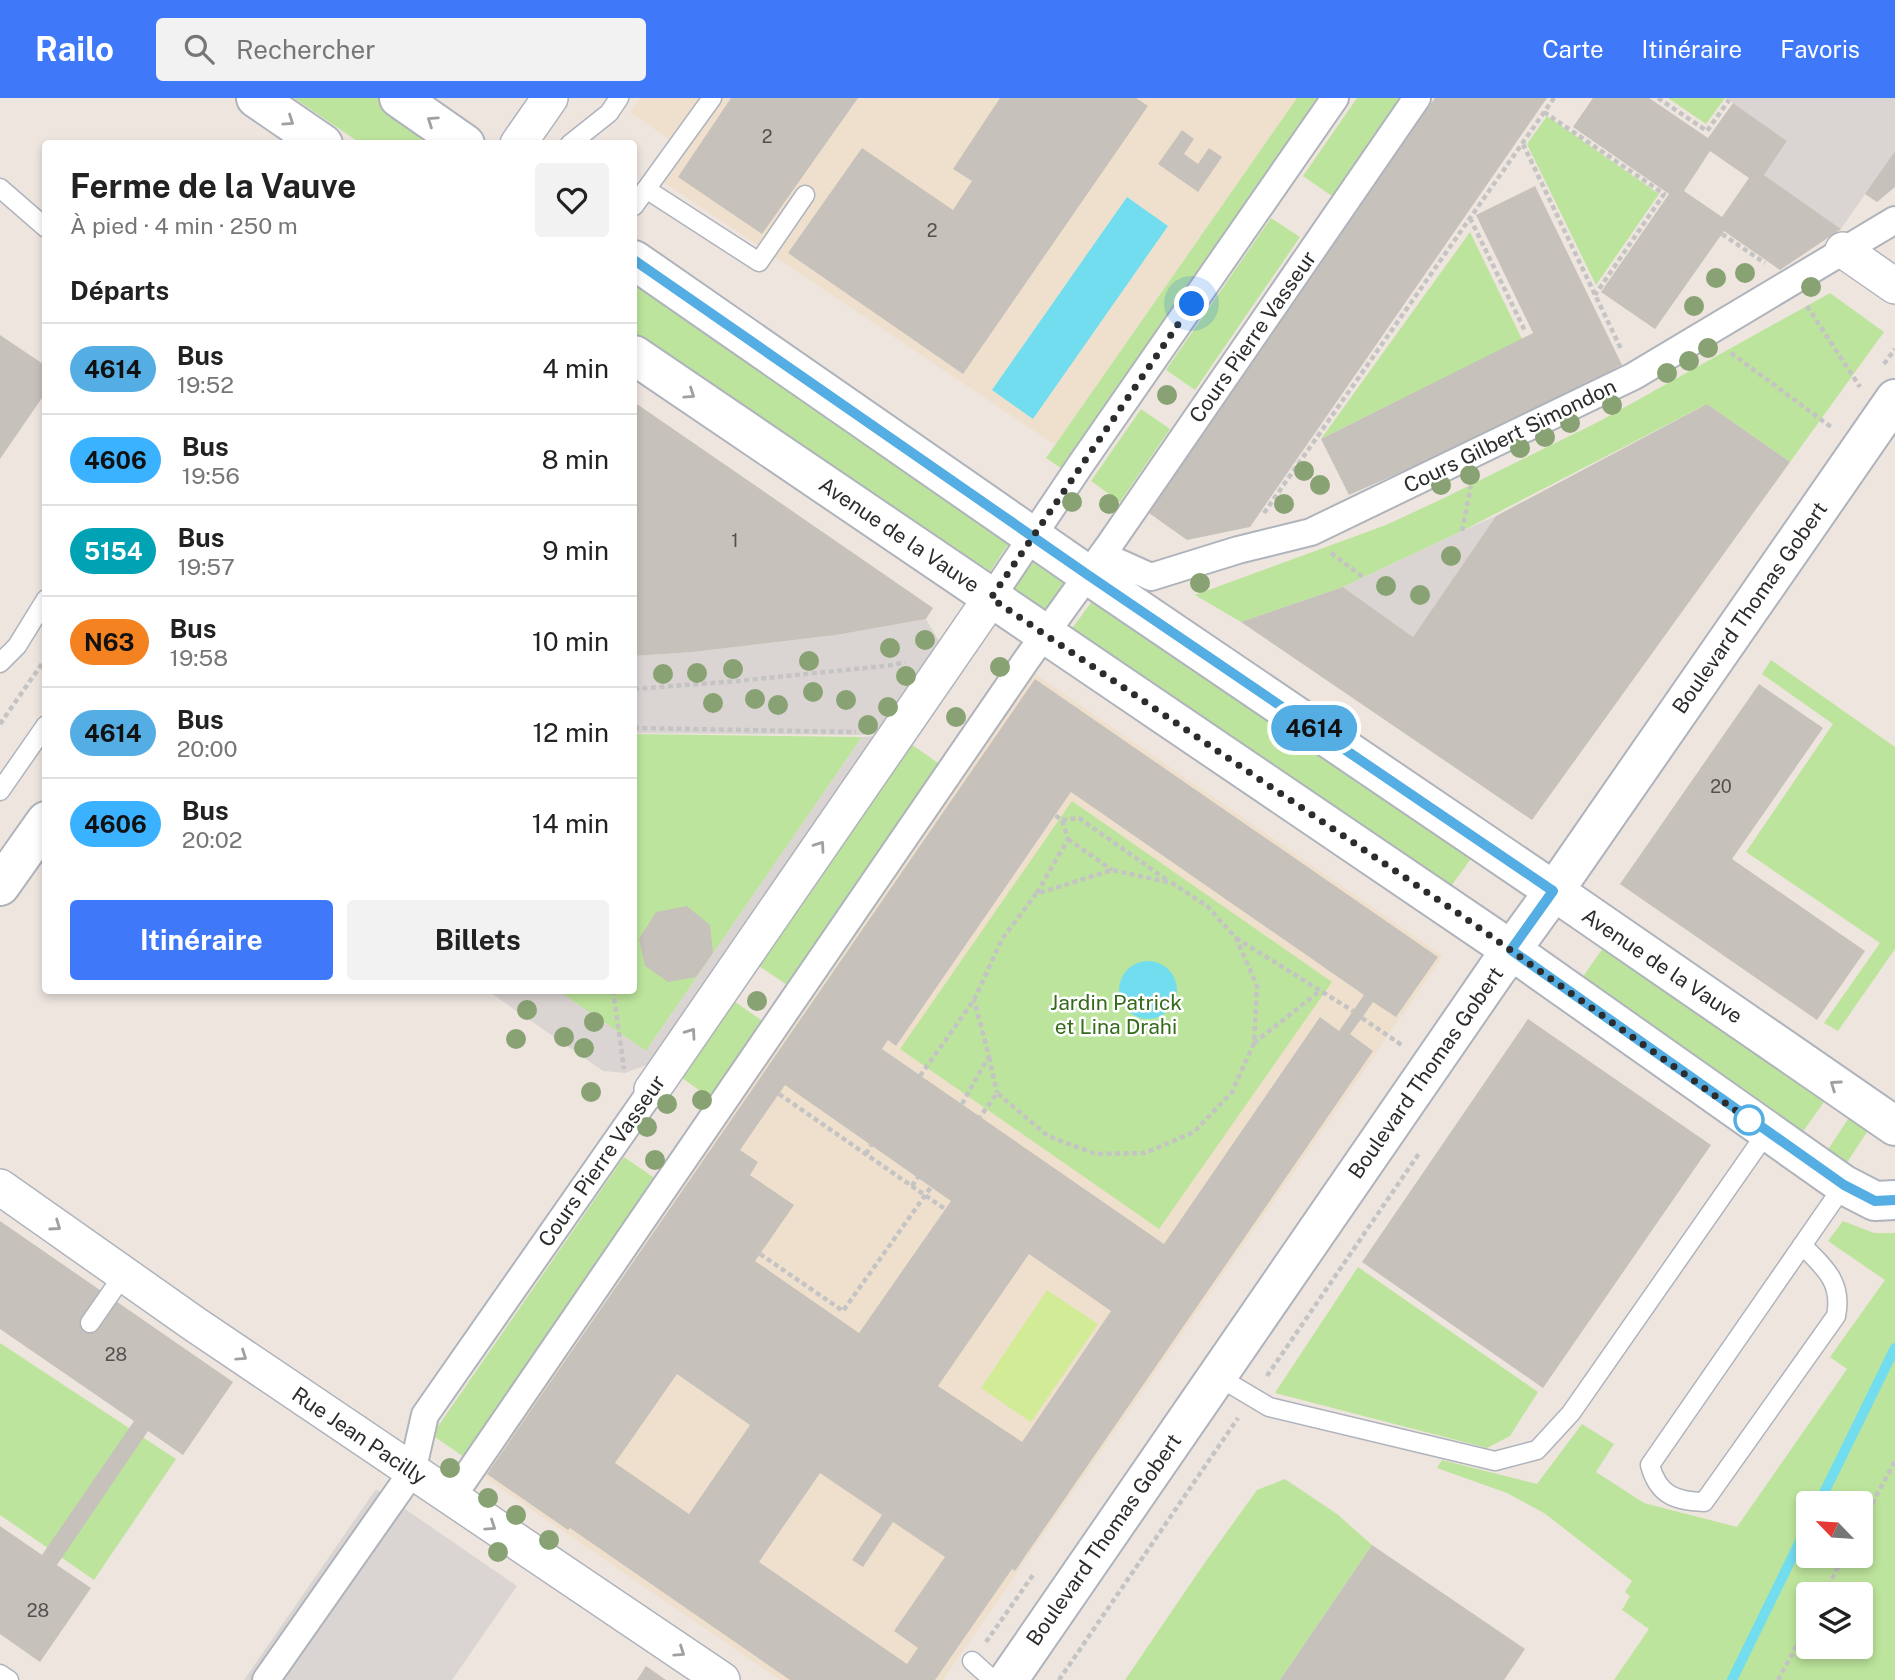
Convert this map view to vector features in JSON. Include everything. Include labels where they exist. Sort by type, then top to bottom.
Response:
[{"type":"main road","points":[[256,98],[317,140]]},
{"type":"main road","points":[[399,98],[459,140]]},
{"type":"main road","name":"Avenue de la Vauve","points":[[637,262],[1033,536],[1095,565],[1553,891],[1895,1126]]},
{"type":"main road","name":"Avenue de la Vauve","points":[[637,357],[1511,950],[1844,1185],[1875,1201],[1895,1200]]},
{"type":"main road","name":"Boulevard Thomas Gobert","points":[[1008,1680],[1553,891],[1879,396]]},
{"type":"main road","points":[[0,886],[42,827]]},
{"type":"street","points":[[521,140],[550,98]]},
{"type":"street","points":[[991,598],[1335,98]]},
{"type":"street","name":"Cours Pierre Vasseur","points":[[451,1499],[1417,98]]},
{"type":"street","name":"Cours Gilbert Simondon","points":[[1095,565],[1151,577],[1238,550],[1311,532],[1634,376],[1895,220]]},
{"type":"street","points":[[1843,250],[1895,286]]},
{"type":"street","name":"Cours Pierre Vasseur","points":[[266,1680],[412,1472],[425,1415],[638,1081],[957,649],[991,598]]},
{"type":"street","name":"Rue Jean Pacilly","points":[[0,1187],[451,1499],[722,1680]]},
{"type":"lane","points":[[575,140],[609,113],[619,98]]},
{"type":"lane","points":[[637,202],[712,98]]},
{"type":"lane","points":[[0,188],[42,225]]},
{"type":"lane","points":[[646,188],[759,262],[805,195]]},
{"type":"lane","points":[[0,663],[17,646],[42,605]]},
{"type":"lane","points":[[0,791],[42,731]]},
{"type":"lane","points":[[1217,1376],[1269,1407],[1495,1461],[1537,1450],[1571,1413],[1767,1132]]},
{"type":"lane","points":[[1801,1245],[1822,1265],[1836,1285],[1839,1302],[1836,1316],[1704,1502],[1671,1496],[1659,1487],[1650,1465],[1801,1245],[1844,1185]]},
{"type":"lane","points":[[90,1324],[124,1274]]},
{"type":"lane","points":[[972,1661],[993,1680]]},
{"type":"lane","points":[[0,1674],[9,1680]]},
{"type":"path","points":[[1238,550],[1554,98]]},
{"type":"path","points":[[1658,98],[1707,131],[1729,100]]},
{"type":"path","points":[[1544,112],[1666,195],[1595,295]]},
{"type":"path","points":[[1522,143],[1606,318]]},
{"type":"path","points":[[1469,217],[1525,331]]},
{"type":"path","points":[[1722,234],[1791,281],[1879,396]]},
{"type":"path","points":[[1705,334],[1836,430]]},
{"type":"path","points":[[637,689],[893,665],[957,649]]},
{"type":"path","points":[[0,724],[42,664]]},
{"type":"path","points":[[637,728],[862,732]]},
{"type":"path","points":[[1055,815],[1062,820],[1068,839],[1112,870],[1171,883]]},
{"type":"path","points":[[1062,820],[1079,818],[1208,906],[1236,938],[1353,1011]]},
{"type":"path","points":[[920,1076],[974,1000],[1002,939],[1036,894],[1068,839]]},
{"type":"path","points":[[1036,894],[1112,870]]},
{"type":"path","points":[[974,1000],[996,1093],[1048,1136],[1096,1154],[1145,1153],[1194,1132],[1232,1092],[1254,1043],[1256,986],[1236,938]]},
{"type":"path","points":[[1254,1043],[1321,990]]},
{"type":"path","points":[[614,994],[638,1081]]},
{"type":"path","points":[[1362,1018],[1403,1047]]},
{"type":"path","points":[[962,1104],[989,1056]]},
{"type":"path","points":[[980,1117],[996,1093]]},
{"type":"path","points":[[779,1094],[946,1209]]},
{"type":"path","points":[[1059,1680],[1424,1144]]},
{"type":"path","points":[[866,1154],[872,1145]]},
{"type":"path","points":[[912,1186],[918,1177]]},
{"type":"path","points":[[760,1254],[844,1311],[931,1187]]},
{"type":"path","points":[[1873,1502],[1895,1461]]},
{"type":"path","points":[[1778,1680],[1796,1647]]},
{"type":"shaded area","points":[[640,98],[1297,98],[1055,445],[656,177],[677,145],[630,112]]},
{"type":"shaded area","points":[[1726,98],[1895,98],[1895,151],[1841,229],[1764,175],[1787,141]]},
{"type":"shaded area","points":[[1496,516],[1413,637],[1343,587],[1462,531]]},
{"type":"shaded area","points":[[926,619],[945,651],[888,733],[637,733],[637,656],[836,635]]},
{"type":"shaded area","points":[[1034,673],[1443,956],[943,1680],[780,1680],[481,1475]]},
{"type":"shaded area","points":[[887,735],[649,1064],[625,1073],[603,1071],[492,994],[562,994],[646,1051],[862,737]]},
{"type":"shaded area","points":[[376,1489],[517,1586],[452,1680],[244,1680]]},
{"type":"green space","points":[[294,98],[380,98],[428,131],[422,140],[356,140]]},
{"type":"green space","points":[[1297,98],[1317,98],[1061,468],[1046,458]]},
{"type":"green space","points":[[1357,98],[1399,98],[1332,196],[1303,176]]},
{"type":"green space","points":[[1668,98],[1725,98],[1706,124]]},
{"type":"green space","points":[[1547,116],[1659,194],[1596,285],[1527,144]]},
{"type":"green space","points":[[1271,218],[1300,237],[1195,390],[1166,370]]},
{"type":"green space","points":[[1470,232],[1522,339],[1321,439]]},
{"type":"green space","points":[[637,274],[1014,536],[989,573],[637,335]]},
{"type":"green space","points":[[1830,293],[1884,332],[1790,462],[1707,404],[1462,531],[1343,587],[1241,622],[1195,595],[1386,525],[1442,499],[1600,421]]},
{"type":"green space","points":[[1141,409],[1170,429],[1120,502],[1091,481]]},
{"type":"green space","points":[[1039,554],[1073,576],[1047,613],[1014,589]]},
{"type":"green space","points":[[1096,596],[1475,853],[1449,889],[1070,631]]},
{"type":"green space","points":[[1771,660],[1895,747],[1895,949],[1838,1031],[1824,1023],[1880,943],[1746,852],[1833,724],[1762,674]]},
{"type":"green space","points":[[637,734],[862,737],[646,1051],[562,994],[637,994]]},
{"type":"green space","points":[[908,742],[941,765],[790,987],[756,964]]},
{"type":"green space","name":"Jardin Patrick et Lina Drahi","points":[[1072,801],[1332,982],[1159,1229],[900,1049]]},
{"type":"green space","points":[[1605,945],[1829,1095],[1802,1133],[1580,981]]},
{"type":"green space","points":[[731,999],[764,1022],[712,1099],[679,1076]]},
{"type":"green space","points":[[1852,1113],[1871,1126],[1846,1164],[1827,1151]]},
{"type":"green space","points":[[624,1157],[656,1179],[464,1457],[432,1435]]},
{"type":"green space","points":[[1843,1221],[1874,1233],[1895,1233],[1895,1680],[1614,1680],[1649,1629],[1622,1610],[1630,1596],[1625,1592],[1632,1581],[1544,1513],[1507,1493],[1437,1468],[1442,1460],[1537,1484],[1582,1424],[1614,1444],[1596,1472],[1644,1503],[1737,1527],[1847,1369],[1830,1357],[1885,1280],[1828,1241]]},
{"type":"green space","points":[[1358,1267],[1538,1392],[1510,1436],[1487,1448],[1275,1393]]},
{"type":"green space","points":[[1047,1290],[1098,1324],[1031,1422],[981,1388]]},
{"type":"green space","points":[[0,1343],[176,1459],[94,1580],[0,1515]]},
{"type":"green space","points":[[1285,1479],[1337,1514],[1372,1545],[1280,1680],[1125,1680],[1257,1490]]},
{"type":"water","points":[[1127,197],[1168,226],[1033,419],[992,390]]},
{"type":"water","points":[[1148,961],[1159,963],[1172,974],[1177,990],[1175,1001],[1164,1014],[1148,1019],[1137,1017],[1124,1006],[1119,990],[1121,979],[1132,966]]},
{"type":"building","points":[[731,98],[858,98],[762,234],[678,177]]},
{"type":"building","points":[[1000,98],[1136,98],[1148,106],[963,374],[788,253],[862,148],[953,210],[972,181],[953,169]]},
{"type":"building","points":[[1435,98],[1547,98],[1250,527],[1187,540],[1149,513]]},
{"type":"building","points":[[1593,98],[1649,98],[1708,138],[1733,103],[1787,141],[1764,175],[1841,229],[1780,270],[1724,231],[1655,329],[1601,292],[1669,194],[1573,127]],"holes":[[[1710,151],[1749,178],[1722,217],[1684,191]]]},
{"type":"building","points":[[1182,130],[1194,139],[1184,154],[1198,164],[1209,148],[1222,157],[1198,192],[1158,164]]},
{"type":"building","points":[[1895,151],[1895,187],[1877,202],[1865,194]]},
{"type":"building","points":[[1535,186],[1622,365],[1494,431],[1349,495],[1321,439],[1533,333],[1476,215]]},
{"type":"building","points":[[0,335],[42,363],[42,398],[0,459]]},
{"type":"building","points":[[637,404],[933,608],[926,619],[836,635],[637,656]]},
{"type":"building","points":[[1707,404],[1790,462],[1532,820],[1241,622],[1343,587],[1413,637],[1496,516]]},
{"type":"building","points":[[1035,679],[1438,957],[1396,1017],[1373,1002],[1350,1034],[1373,1051],[1015,1571],[1012,1569],[935,1680],[790,1680],[487,1474]],"holes":[[[1071,792],[1364,995],[1339,1031],[1320,1017],[1164,1244],[882,1049],[888,1040],[896,1046]],[[785,1085],[951,1201],[859,1333],[755,1261],[794,1205],[750,1175],[758,1162],[740,1150]],[[1029,1254],[1111,1311],[1022,1442],[938,1386]],[[677,1374],[750,1425],[689,1514],[615,1463]],[[820,1473],[882,1515],[852,1560],[863,1567],[893,1522],[945,1557],[894,1631],[918,1648],[907,1664],[759,1562]]]},
{"type":"building","points":[[1759,684],[1823,728],[1732,859],[1865,951],[1817,1020],[1620,884]]},
{"type":"building","points":[[687,906],[710,925],[713,953],[696,977],[668,982],[645,966],[639,939],[656,912]]},
{"type":"building","points":[[1528,1019],[1711,1145],[1543,1388],[1362,1262]]},
{"type":"building","points":[[0,1221],[233,1382],[183,1455],[148,1431],[57,1565],[91,1588],[40,1662],[0,1634],[0,1526],[42,1555],[134,1421],[0,1329]]},
{"type":"building","points":[[1372,1545],[1525,1649],[1504,1680],[1280,1680]]},
{"type":"building","points":[[646,1666],[666,1680],[637,1680]]},
{"type":"waterway","points":[[1825,1491],[1895,1348]]},
{"type":"waterway","points":[[1732,1680],[1796,1549]]},
{"type":"bus line","name":"4614","points":[[637,262],[1088,575],[1553,891],[1511,950],[1844,1185],[1875,1201],[1895,1200]]},
{"type":"route","points":[[1192,304],[991,598],[1471,922],[1752,1122],[1749,1120]]}]
